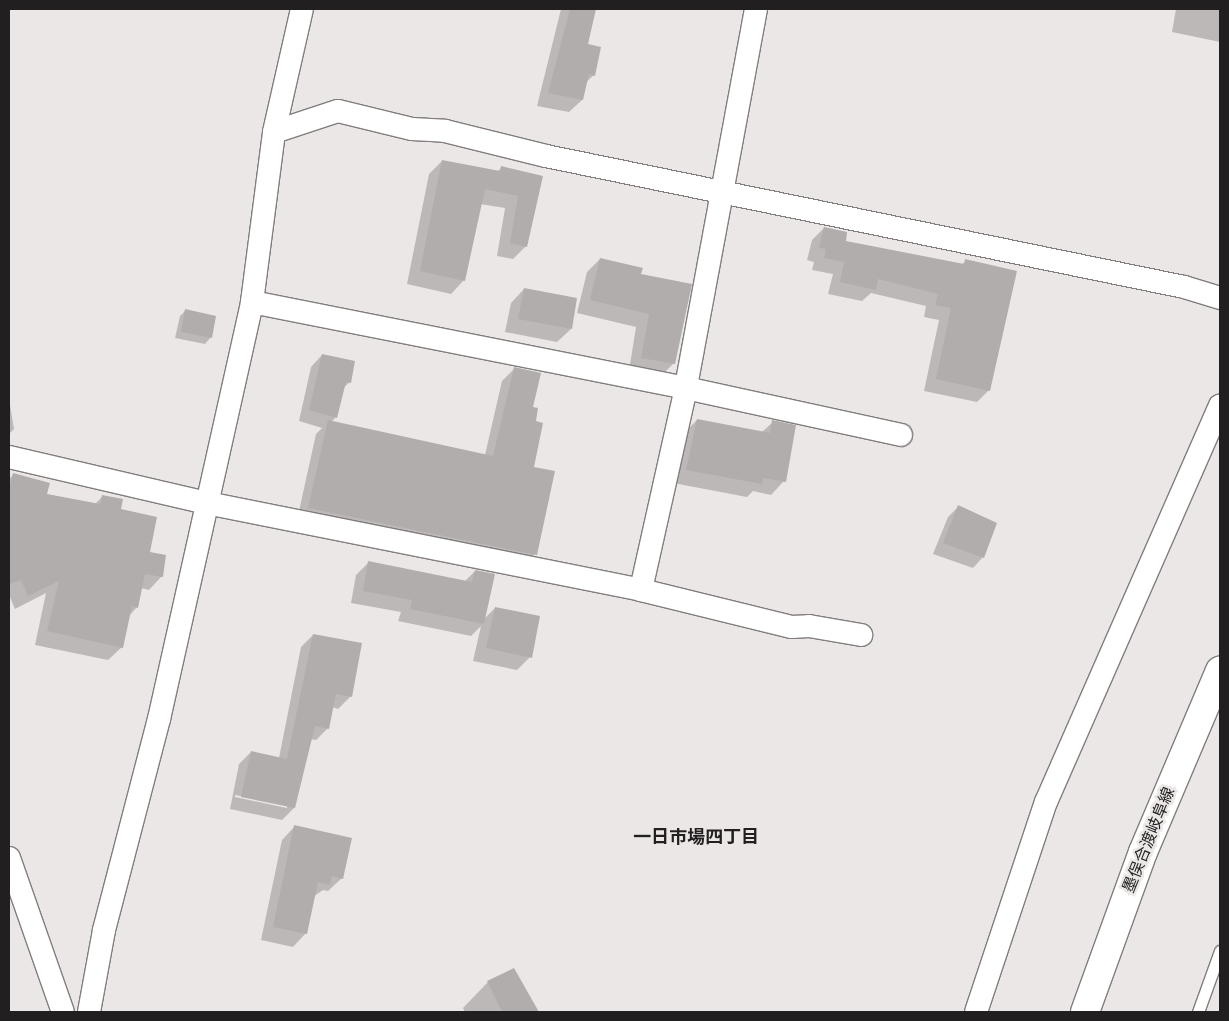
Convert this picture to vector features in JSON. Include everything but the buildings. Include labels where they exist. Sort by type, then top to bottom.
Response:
[{"type":"main road","name":"墨俣合渡岐阜線","points":[[1085,1012],[1143,852],[1220,671]]},
{"type":"street","points":[[89,1012],[104,930],[159,720],[252,302],[274,132],[302,9]]},
{"type":"street","points":[[641,590],[686,388],[724,194],[756,9]]},
{"type":"street","points":[[274,132],[338,111],[412,129],[445,131],[724,194],[1184,287],[1220,298]]},
{"type":"street","points":[[252,302],[686,388],[901,435]]},
{"type":"street","points":[[976,1012],[1046,802],[1220,406]]},
{"type":"street","points":[[9,457],[207,503],[641,590],[792,627],[809,626],[861,635]]},
{"type":"street","points":[[9,858],[63,1012]]},
{"type":"lane","points":[[1198,1012],[1220,951]]},
{"type":"district","name":"一日市場四丁目","points":[[696,837]]}]
